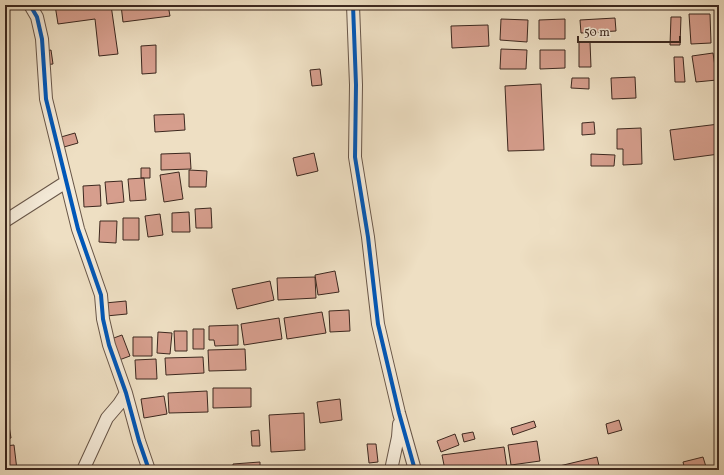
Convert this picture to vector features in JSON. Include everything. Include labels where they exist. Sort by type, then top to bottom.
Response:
[{"type":"street","points":[[30,5],[37,17],[42,39],[46,99],[78,229],[100,295],[108,345],[126,393],[139,441],[149,470]]},
{"type":"street","points":[[353,5],[356,85],[355,157],[368,237],[378,324],[399,413],[415,470]]},
{"type":"street","points":[[5,221],[66,182]]},
{"type":"street","points":[[83,470],[107,418],[126,393]]},
{"type":"street","points":[[391,470],[398,437],[399,413]]},
{"type":"building","points":[[55,5],[111,5],[118,54],[99,56],[95,19],[58,24]]},
{"type":"building","points":[[121,5],[168,5],[170,16],[123,22]]},
{"type":"building","points":[[689,14],[710,14],[711,43],[691,44]]},
{"type":"building","points":[[671,17],[681,17],[680,45],[670,45]]},
{"type":"building","points":[[615,18],[616,31],[581,33],[580,20]]},
{"type":"building","points":[[501,19],[528,20],[527,42],[500,40]]},
{"type":"building","points":[[565,19],[565,39],[539,39],[539,20]]},
{"type":"building","points":[[488,25],[489,46],[452,48],[451,26]]},
{"type":"building","points":[[579,42],[590,42],[591,67],[579,67]]},
{"type":"building","points":[[156,45],[156,73],[142,74],[141,46]]},
{"type":"building","points":[[501,49],[527,50],[526,69],[500,69]]},
{"type":"building","points":[[51,50],[53,64],[43,65],[41,52]]},
{"type":"building","points":[[540,50],[565,50],[565,68],[540,69]]},
{"type":"building","points":[[713,53],[717,80],[696,82],[692,56]]},
{"type":"building","points":[[674,57],[683,57],[685,82],[675,82]]},
{"type":"building","points":[[320,69],[322,85],[312,86],[310,70]]},
{"type":"building","points":[[635,77],[636,98],[612,99],[611,78]]},
{"type":"building","points":[[572,78],[589,78],[589,89],[571,88]]},
{"type":"building","points":[[541,84],[544,150],[508,151],[505,86]]},
{"type":"building","points":[[184,114],[185,130],[155,132],[154,115]]},
{"type":"building","points":[[594,122],[595,134],[582,135],[582,123]]},
{"type":"building","points":[[719,124],[719,154],[674,160],[670,130]]},
{"type":"building","points":[[641,128],[642,164],[623,165],[623,149],[617,149],[617,129]]},
{"type":"building","points":[[75,133],[78,143],[64,147],[61,137]]},
{"type":"building","points":[[190,153],[191,169],[161,170],[161,154]]},
{"type":"building","points":[[314,153],[318,171],[297,176],[293,158]]},
{"type":"building","points":[[591,154],[615,155],[614,166],[591,166]]},
{"type":"building","points":[[141,168],[150,168],[150,178],[141,178]]},
{"type":"building","points":[[189,170],[207,171],[206,187],[189,187]]},
{"type":"building","points":[[179,172],[183,199],[164,202],[160,175]]},
{"type":"building","points":[[144,178],[146,200],[130,201],[128,179]]},
{"type":"building","points":[[122,181],[124,202],[107,204],[105,182]]},
{"type":"building","points":[[100,185],[101,206],[84,207],[83,186]]},
{"type":"building","points":[[211,208],[212,228],[196,228],[195,209]]},
{"type":"building","points":[[189,212],[190,232],[172,232],[172,213]]},
{"type":"building","points":[[160,214],[163,235],[148,237],[145,216]]},
{"type":"building","points":[[123,218],[139,218],[139,240],[123,240]]},
{"type":"building","points":[[100,221],[117,221],[116,243],[99,242]]},
{"type":"building","points":[[335,271],[339,292],[318,295],[315,275]]},
{"type":"building","points":[[315,277],[316,298],[278,300],[277,278]]},
{"type":"building","points":[[270,281],[274,300],[237,309],[232,289]]},
{"type":"building","points":[[126,301],[127,314],[106,316],[105,303]]},
{"type":"building","points":[[349,310],[350,331],[330,332],[329,311]]},
{"type":"building","points":[[322,312],[326,333],[287,339],[284,318]]},
{"type":"building","points":[[279,318],[282,339],[244,345],[241,324]]},
{"type":"building","points":[[238,325],[238,345],[215,346],[214,340],[209,340],[209,326]]},
{"type":"building","points":[[193,329],[204,329],[204,349],[193,349]]},
{"type":"building","points":[[174,331],[187,331],[187,351],[175,351]]},
{"type":"building","points":[[158,332],[172,333],[170,354],[157,353]]},
{"type":"building","points":[[122,335],[130,356],[119,360],[111,339]]},
{"type":"building","points":[[133,337],[152,337],[152,356],[133,356]]},
{"type":"building","points":[[245,349],[246,370],[209,371],[208,350]]},
{"type":"building","points":[[203,357],[204,373],[166,375],[165,358]]},
{"type":"building","points":[[156,359],[157,379],[136,379],[135,360]]},
{"type":"building","points":[[213,388],[251,388],[251,407],[213,408]]},
{"type":"building","points":[[207,391],[208,412],[169,413],[168,393]]},
{"type":"building","points":[[164,396],[167,414],[144,418],[141,399]]},
{"type":"building","points":[[340,399],[342,420],[320,423],[317,402]]},
{"type":"building","points":[[304,413],[305,450],[271,452],[269,415]]},
{"type":"building","points":[[619,420],[622,430],[608,434],[606,424]]},
{"type":"building","points":[[534,421],[536,427],[513,435],[511,428]]},
{"type":"building","points":[[5,426],[9,426],[11,438],[5,439]]},
{"type":"building","points":[[259,430],[260,446],[252,446],[251,431]]},
{"type":"building","points":[[473,432],[475,439],[464,442],[462,434]]},
{"type":"building","points":[[455,434],[459,445],[441,452],[437,441]]},
{"type":"building","points":[[537,441],[540,461],[511,465],[508,445]]},
{"type":"building","points":[[367,444],[376,444],[378,462],[369,463]]},
{"type":"building","points":[[14,445],[17,470],[5,470],[5,446]]},
{"type":"building","points":[[504,447],[507,468],[492,470],[445,470],[442,455]]},
{"type":"building","points":[[597,457],[600,470],[552,470],[551,468]]},
{"type":"building","points":[[703,457],[707,470],[685,470],[683,462]]},
{"type":"building","points":[[260,462],[260,470],[233,470],[233,464]]},
{"type":"building","points":[[216,468],[224,468],[224,470],[216,470]]},
{"type":"cycle path","points":[[30,5],[37,17],[42,39],[46,99],[78,229],[101,295],[103,319],[109,345],[126,393],[139,441],[149,470]]},
{"type":"cycle path","points":[[353,5],[356,85],[355,157],[368,237],[378,324],[399,413],[415,470]]}]
